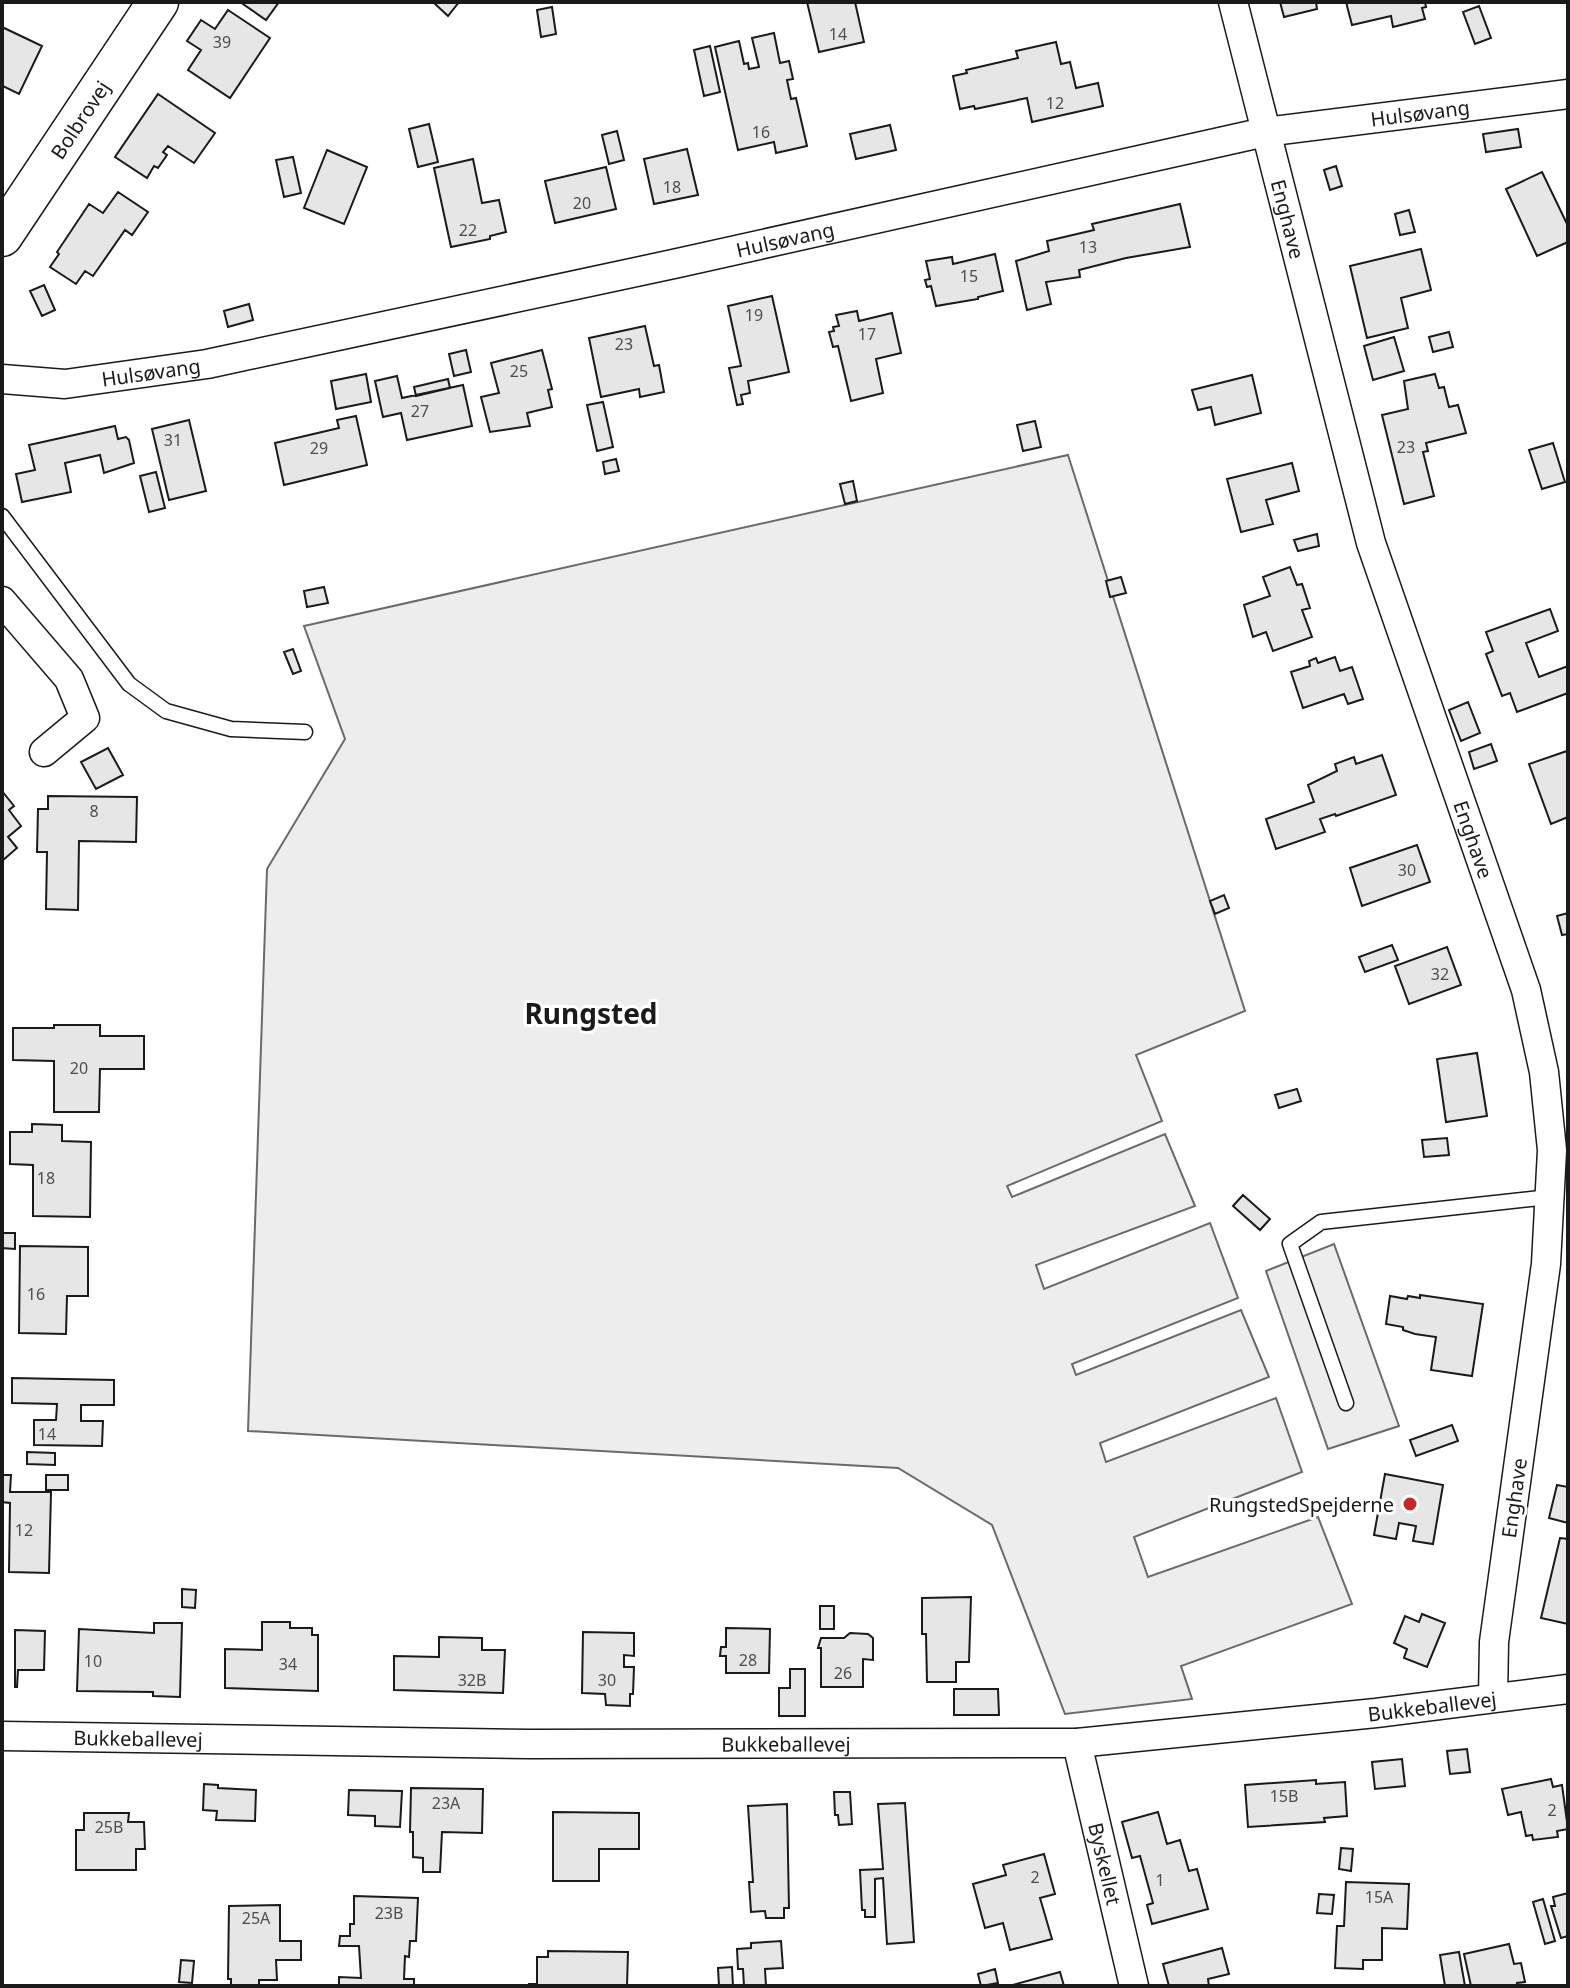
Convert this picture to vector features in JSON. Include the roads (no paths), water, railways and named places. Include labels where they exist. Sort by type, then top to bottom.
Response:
[{"type":"street","name":"Bolbrovej","points":[[2,236],[158,2]]},
{"type":"street","name":"Enghave","points":[[1233,2],[1371,543],[1526,990],[1544,1072],[1552,1150],[1546,1264],[1494,1642],[1493,1697]]},
{"type":"street","name":"Hulsøvang","points":[[2,379],[65,384],[207,364],[1265,132],[1568,94]]},
{"type":"street","points":[[2,601],[69,679],[85,718],[44,752]]},
{"type":"street","name":"Bukkeballevej","points":[[2,1736],[530,1744],[1077,1743],[1376,1713],[1568,1689]]},
{"type":"street","name":"Byskellet","points":[[1077,1743],[1134,1986]]},
{"type":"lane","points":[[2,516],[129,684],[166,711],[231,729],[305,732]]},
{"type":"lane","points":[[1346,1403],[1290,1244],[1321,1222],[1549,1197]]},
{"type":"place","name":"RungstedSpejderne","points":[[1410,1504]]},
{"type":"district","name":"Rungsted","points":[[591,1013]]}]
